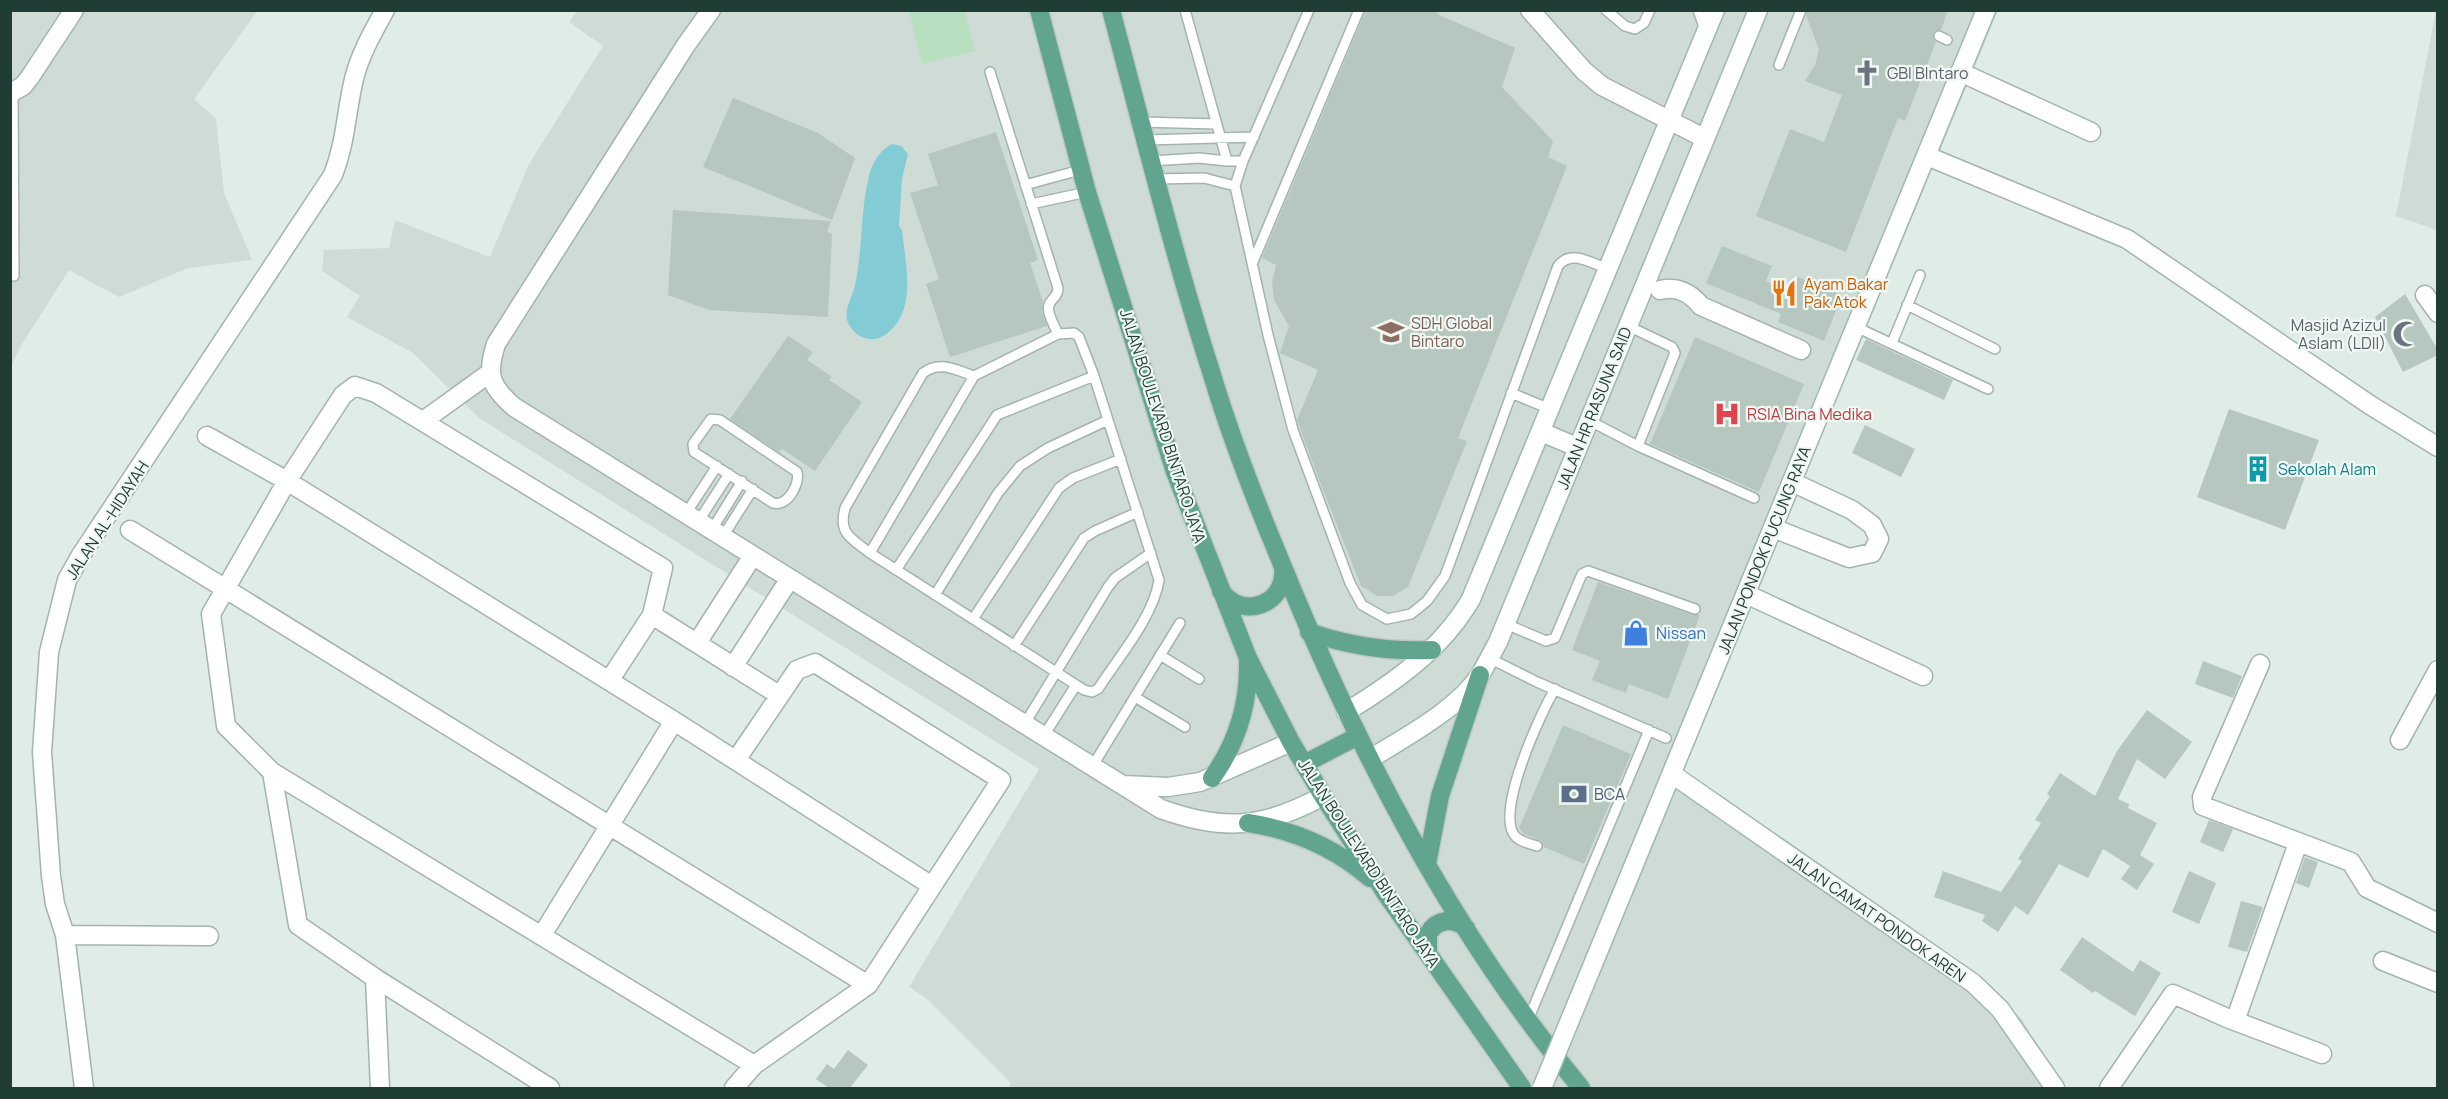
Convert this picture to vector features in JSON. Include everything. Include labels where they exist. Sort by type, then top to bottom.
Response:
[{"type":"main road","name":"JALAN BOULEVARD BINTARO JAYA","points":[[1039,10],[1080,170],[1174,472],[1248,658],[1291,742],[1323,796],[1384,891],[1522,1089]]},
{"type":"main road","points":[[1111,10],[1140,122],[1213,380],[1259,509],[1309,632],[1358,736],[1427,864],[1466,928],[1528,1020],[1581,1089]]},
{"type":"main road","points":[[1219,588],[1229,600],[1243,607],[1251,608],[1266,603],[1272,599],[1281,586],[1282,564]]},
{"type":"main road","points":[[1309,632],[1367,648],[1399,651],[1432,650]]},
{"type":"main road","points":[[1212,778],[1232,745],[1241,720],[1247,691],[1248,658]]},
{"type":"main road","points":[[1427,864],[1440,796],[1479,675]]},
{"type":"main road","points":[[1304,764],[1358,736]]},
{"type":"main road","points":[[1248,823],[1310,840],[1350,862],[1384,891]]},
{"type":"main road","points":[[1428,954],[1426,947],[1428,934],[1436,924],[1448,920],[1466,928]]},
{"type":"street","points":[[12,93],[30,77],[74,10]]},
{"type":"street","name":"JALAN AL-HIDAYAH","points":[[84,1089],[65,935],[55,904],[51,876],[42,752],[50,652],[66,580],[333,174],[343,151],[354,77],[369,38],[385,10]]},
{"type":"street","points":[[711,10],[686,45],[496,344],[490,362],[491,380],[498,394],[514,407],[752,557],[1161,809],[1213,822],[1248,823],[1281,817],[1323,796]]},
{"type":"street","points":[[1530,10],[1584,72],[1602,86],[1704,138]]},
{"type":"street","points":[[1347,712],[1382,690],[1432,650],[1452,628],[1471,599],[1715,10]]},
{"type":"street","name":"JALAN HR RASUNA SAID","points":[[1370,759],[1431,719],[1468,690],[1489,658],[1506,624],[1628,326],[1653,287],[1704,138],[1758,10]]},
{"type":"street","name":"JALAN PONDOK PUCUNG RAYA","points":[[1542,1089],[1986,10]]},
{"type":"street","points":[[1960,72],[2091,132]]},
{"type":"street","points":[[1927,156],[2114,233],[2137,245],[2370,405],[2438,447]]},
{"type":"street","points":[[1653,287],[1667,299],[1689,308],[1701,306],[1801,350]]},
{"type":"street","points":[[2424,295],[2438,313]]},
{"type":"street","points":[[423,421],[491,372]]},
{"type":"street","points":[[609,681],[652,615],[663,568],[376,393],[355,386],[343,395],[287,481],[211,614],[226,726],[272,772],[754,1065]]},
{"type":"street","points":[[1541,432],[1577,447]]},
{"type":"street","points":[[207,436],[287,481],[674,721],[932,886]]},
{"type":"street","points":[[1773,528],[1849,558],[1872,553],[1878,539],[1872,525],[1852,510],[1792,482]]},
{"type":"street","points":[[130,530],[868,985]]},
{"type":"street","points":[[697,643],[752,557]]},
{"type":"street","points":[[733,667],[789,580]]},
{"type":"street","points":[[1746,594],[1923,676]]},
{"type":"street","points":[[652,615],[779,695]]},
{"type":"street","points":[[734,1089],[754,1065],[868,985],[1001,780],[815,663],[797,670],[736,760]]},
{"type":"street","points":[[2260,664],[2202,797],[2202,803],[2206,809],[2351,862],[2367,888],[2438,922]]},
{"type":"street","points":[[2400,740],[2438,669]]},
{"type":"street","points":[[542,935],[674,721]]},
{"type":"street","points":[[1119,784],[1168,787],[1212,778],[1291,742]]},
{"type":"street","points":[[272,772],[298,925],[375,978],[550,1089]]},
{"type":"street","name":"JALAN CAMAT PONDOK AREN","points":[[1672,774],[1973,983],[2000,1009],[2055,1089]]},
{"type":"street","points":[[2235,1021],[2298,843]]},
{"type":"street","points":[[65,935],[209,936]]},
{"type":"street","points":[[2383,961],[2438,983]]},
{"type":"street","points":[[375,978],[380,1089]]},
{"type":"street","points":[[2109,1089],[2172,994],[2322,1054]]},
{"type":"lane","points":[[1185,10],[1227,160]]},
{"type":"lane","points":[[1309,10],[1234,186],[1268,335],[1293,430],[1350,584],[1362,605],[1387,618],[1411,614],[1427,601],[1446,576],[1558,266],[1563,259],[1571,256],[1608,269]]},
{"type":"lane","points":[[1253,262],[1359,10]]},
{"type":"lane","points":[[1606,10],[1624,26],[1635,29],[1644,23],[1650,10]]},
{"type":"lane","points":[[1698,10],[1706,32]]},
{"type":"lane","points":[[1779,65],[1801,10]]},
{"type":"lane","points":[[990,72],[1058,288],[1057,297],[1050,303],[1048,309],[1058,334]]},
{"type":"lane","points":[[12,93],[14,276]]},
{"type":"lane","points":[[1140,122],[1217,124]]},
{"type":"lane","points":[[1146,140],[1254,137]]},
{"type":"lane","points":[[1151,161],[1199,158],[1243,161]]},
{"type":"lane","points":[[1025,185],[1080,170]]},
{"type":"lane","points":[[1156,179],[1204,178],[1234,186]]},
{"type":"lane","points":[[1031,204],[1087,192]]},
{"type":"lane","points":[[1892,343],[1920,275]]},
{"type":"lane","points":[[1907,305],[1995,349]]},
{"type":"lane","points":[[1628,326],[1672,347],[1675,353],[1638,446]]},
{"type":"lane","points":[[1856,327],[1988,389]]},
{"type":"lane","points":[[870,554],[974,376],[1058,334],[1074,333],[1077,335],[1094,376],[1159,580],[1157,594],[1137,629],[1098,688],[1088,692],[870,554],[845,533],[841,522],[845,508],[923,373],[931,366],[941,365],[974,376]]},
{"type":"lane","points":[[896,570],[997,415],[1094,376]]},
{"type":"lane","points":[[1511,393],[1550,409]]},
{"type":"lane","points":[[714,419],[794,469],[798,475],[798,481],[782,504],[773,503],[729,474],[694,452],[693,448],[708,420],[714,419]]},
{"type":"lane","points":[[935,595],[998,493],[1020,466],[1048,448],[1108,420]]},
{"type":"lane","points":[[1588,420],[1638,446],[1754,498]]},
{"type":"lane","points":[[973,619],[1059,488],[1073,477],[1121,459]]},
{"type":"lane","points":[[704,526],[717,466]]},
{"type":"lane","points":[[704,526],[729,474]]},
{"type":"lane","points":[[704,526],[742,481]]},
{"type":"lane","points":[[704,526],[753,489]]},
{"type":"lane","points":[[1014,645],[1084,538],[1138,513]]},
{"type":"lane","points":[[1024,726],[1115,578],[1151,553]]},
{"type":"lane","points":[[1506,624],[1546,641],[1555,638],[1582,574],[1588,571],[1695,609]]},
{"type":"lane","points":[[1092,768],[1180,623]]},
{"type":"lane","points":[[1160,656],[1199,679]]},
{"type":"lane","points":[[1489,658],[1666,738]]},
{"type":"lane","points":[[1043,737],[1076,685]]},
{"type":"lane","points":[[1538,846],[1516,838],[1512,832],[1510,804],[1518,773],[1545,706],[1555,689]]},
{"type":"lane","points":[[1135,697],[1185,727]]},
{"type":"lane","points":[[1528,1020],[1649,730]]},
{"type":"shaded area","points":[[11,11],[257,11],[194,99],[216,119],[224,193],[252,260],[188,268],[119,297],[69,270],[22,344],[11,366]]},
{"type":"shaded area","points":[[577,11],[1998,11],[1679,778],[1937,947],[2022,1019],[2062,1088],[1008,1088],[1011,1083],[926,998],[909,987],[1039,769],[479,418],[413,353],[347,317],[360,296],[322,271],[324,250],[389,248],[395,220],[490,257],[529,164],[603,46],[569,22]]},
{"type":"shaded area","points":[[2436,11],[2438,11],[2437,230],[2396,216]]},
{"type":"green space","points":[[909,11],[965,11],[975,51],[922,64]]},
{"type":"water","points":[[892,144],[901,146],[908,154],[902,179],[899,226],[902,230],[907,269],[906,296],[904,309],[890,331],[876,339],[870,339],[853,331],[846,316],[858,271],[864,203],[869,176],[877,157]]},
{"type":"building","name":"SDH Global Bintaro","points":[[1366,10],[1438,10],[1437,14],[1515,48],[1502,87],[1553,141],[1548,157],[1567,166],[1458,438],[1467,441],[1408,587],[1393,596],[1377,596],[1361,586],[1320,482],[1297,420],[1318,370],[1280,353],[1289,326],[1274,300],[1272,282],[1276,265],[1262,258]]},
{"type":"building","points":[[1808,10],[1948,10],[1941,30],[1936,30],[1933,34],[1936,42],[1905,121],[1898,118],[1846,252],[1756,216],[1790,129],[1824,142],[1842,95],[1805,81],[1815,65],[1819,50],[1806,15]]},
{"type":"building","points":[[733,98],[818,133],[855,158],[832,220],[703,167]]},
{"type":"building","points":[[996,132],[1038,260],[1030,263],[1043,302],[1042,312],[1047,326],[950,357],[926,284],[939,279],[910,193],[938,185],[928,154]]},
{"type":"building","points":[[673,210],[831,221],[827,232],[832,234],[828,317],[709,310],[668,295]]},
{"type":"building","name":"Ayam Bakar Pak Atok","points":[[1722,246],[1772,266],[1766,281],[1792,291],[1798,277],[1842,295],[1824,341],[1778,322],[1781,314],[1706,283]]},
{"type":"building","name":"Masjid Azizul Aslam (LDII)","points":[[2405,294],[2438,350],[2438,355],[2403,372],[2375,317]]},
{"type":"building","points":[[788,336],[813,352],[807,360],[832,377],[829,380],[862,402],[815,471],[782,449],[779,452],[730,419]]},
{"type":"building","name":"RSIA Bina Medika","points":[[1695,337],[1804,384],[1759,492],[1650,444]]},
{"type":"building","points":[[1866,339],[1953,380],[1944,400],[1856,360]]},
{"type":"building","name":"Sekolah Alam","points":[[2229,409],[2319,440],[2285,530],[2197,497]]},
{"type":"building","points":[[1865,425],[1915,449],[1901,477],[1852,453]]},
{"type":"building","name":"Nissan","points":[[1598,582],[1693,615],[1700,615],[1668,699],[1629,684],[1626,693],[1592,680],[1600,661],[1572,650]]},
{"type":"building","points":[[2203,661],[2242,676],[2233,698],[2195,684]]},
{"type":"building","points":[[2147,710],[2192,742],[2165,779],[2137,759],[2118,799],[2129,804],[2128,808],[2157,823],[2140,855],[2154,864],[2137,890],[2121,879],[2130,866],[2103,849],[2088,878],[2059,864],[2028,915],[2015,906],[1998,932],[1982,921],[1985,915],[1934,897],[1943,871],[2001,892],[2022,861],[2018,859],[2041,823],[2035,820],[2050,796],[2047,794],[2060,773],[2095,796],[2117,751]]},
{"type":"building","name":"BCA","points":[[1563,725],[1631,754],[1584,864],[1544,847],[1542,841],[1524,834],[1519,828]]},
{"type":"building","points":[[2209,820],[2233,829],[2223,852],[2200,842]]},
{"type":"building","points":[[2305,857],[2318,862],[2309,888],[2296,883]]},
{"type":"building","points":[[2189,871],[2216,883],[2199,924],[2172,912]]},
{"type":"building","points":[[2241,901],[2263,907],[2247,952],[2228,947]]},
{"type":"building","points":[[2082,937],[2133,972],[2140,960],[2161,973],[2135,1016],[2095,991],[2093,993],[2060,970]]},
{"type":"building","points":[[848,1050],[868,1065],[849,1089],[830,1089],[816,1079],[827,1064],[834,1069]]},
{"type":"place","name":"GBI BIntaro","points":[[1867,73]]},
{"type":"place","name":"Ayam Bakar Pak Atok","points":[[1784,293]]},
{"type":"place","name":"SDH Global Bintaro","points":[[1391,332]]},
{"type":"place","name":"Masjid Azizul Aslam (LDII)","points":[[2406,334]]},
{"type":"place","name":"RSIA Bina Medika","points":[[1727,414]]},
{"type":"place","name":"Sekolah Alam","points":[[2258,469]]},
{"type":"place","name":"Nissan","points":[[1636,633]]},
{"type":"place","name":"BCA","points":[[1574,794]]}]
